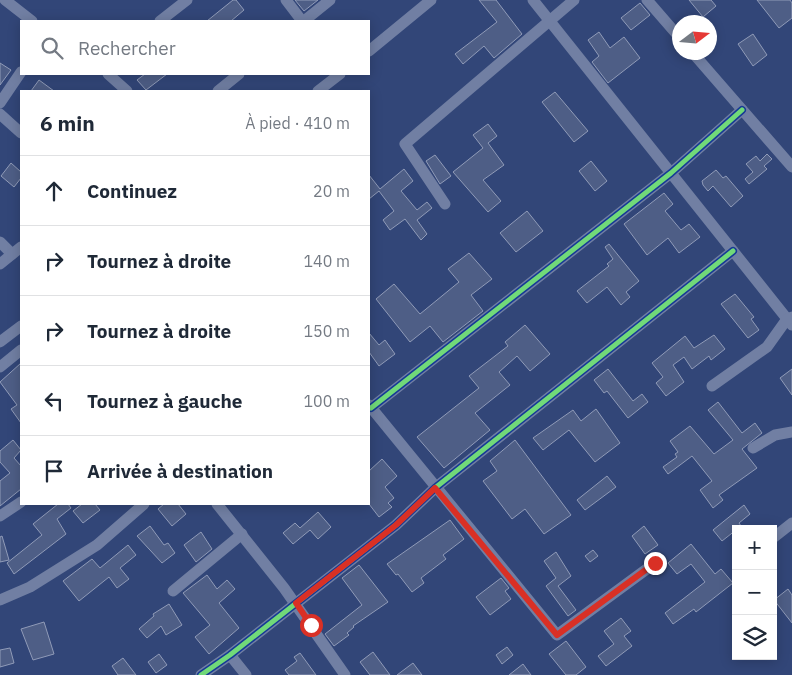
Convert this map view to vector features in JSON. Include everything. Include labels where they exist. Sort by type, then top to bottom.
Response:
[{"type":"street","points":[[5,0],[31,20]]},
{"type":"street","points":[[161,20],[187,0]]},
{"type":"street","points":[[286,0],[302,20]]},
{"type":"street","points":[[304,20],[330,0]]},
{"type":"street","points":[[370,49],[431,0]]},
{"type":"street","points":[[533,0],[790,320],[767,347],[712,386]]},
{"type":"street","points":[[445,204],[405,144],[574,0]]},
{"type":"street","points":[[647,0],[672,29]]},
{"type":"street","points":[[699,60],[792,167]]},
{"type":"street","points":[[0,103],[20,73]]},
{"type":"street","points":[[109,75],[126,90]]},
{"type":"street","points":[[219,90],[238,75]]},
{"type":"street","points":[[319,90],[339,75]]},
{"type":"street","points":[[655,563],[557,635],[370,407],[671,173],[742,110]]},
{"type":"street","points":[[0,114],[20,132]]},
{"type":"street","points":[[0,242],[17,251],[0,264]]},
{"type":"street","points":[[201,675],[230,655],[396,525],[435,488],[733,251]]},
{"type":"street","points":[[0,342],[20,327]]},
{"type":"street","points":[[0,367],[20,351]]},
{"type":"street","points":[[753,448],[775,435],[792,432]]},
{"type":"street","points":[[0,516],[20,503]]},
{"type":"street","points":[[0,600],[30,588],[97,545],[143,505]]},
{"type":"street","points":[[218,505],[296,603],[346,675]]},
{"type":"street","points":[[777,535],[792,523]]},
{"type":"street","points":[[173,591],[242,534]]},
{"type":"street","points":[[230,655],[246,675]]},
{"type":"building","points":[[233,0],[236,0],[244,10],[232,20],[208,20]]},
{"type":"building","points":[[295,0],[318,0],[304,11]]},
{"type":"building","points":[[479,0],[496,0],[522,34],[494,58],[484,46],[463,64],[455,54],[497,22]]},
{"type":"building","points":[[689,0],[711,0],[716,6],[705,15],[701,15]]},
{"type":"building","points":[[757,0],[790,0],[792,3],[792,18],[779,28]]},
{"type":"building","points":[[640,3],[650,15],[631,30],[621,18]]},
{"type":"building","points":[[599,32],[610,48],[624,37],[640,58],[608,83],[592,62],[599,56],[588,40]]},
{"type":"building","points":[[753,34],[767,55],[753,66],[738,44]]},
{"type":"building","points":[[0,63],[11,70],[0,85]]},
{"type":"building","points":[[144,75],[166,75],[146,90],[137,80]]},
{"type":"building","points":[[39,80],[53,90],[32,90]]},
{"type":"building","points":[[555,92],[588,131],[574,142],[542,102]]},
{"type":"building","points":[[488,124],[497,136],[488,143],[504,165],[483,180],[501,201],[488,212],[453,172],[483,148],[473,135]]},
{"type":"building","points":[[767,154],[772,159],[764,166],[767,169],[749,184],[745,179],[753,172],[746,164],[756,156],[760,161]]},
{"type":"building","points":[[435,155],[451,176],[440,184],[426,161]]},
{"type":"building","points":[[591,161],[607,181],[595,191],[579,171]]},
{"type":"building","points":[[11,163],[20,171],[20,179],[14,187],[1,176]]},
{"type":"building","points":[[404,169],[413,181],[401,191],[417,210],[427,202],[432,208],[417,220],[427,234],[421,240],[405,219],[390,230],[383,220],[394,211],[379,191],[370,198],[370,176],[380,189]]},
{"type":"building","points":[[716,170],[723,178],[726,176],[743,196],[731,207],[713,186],[708,191],[703,185],[702,181]]},
{"type":"building","points":[[664,193],[673,204],[665,211],[681,230],[689,224],[700,237],[679,253],[668,238],[647,255],[624,224]]},
{"type":"building","points":[[527,211],[543,231],[516,252],[500,233]]},
{"type":"building","points":[[609,244],[639,281],[626,292],[630,297],[621,305],[607,287],[587,303],[577,291],[609,266],[607,264],[613,259],[605,247]]},
{"type":"building","points":[[469,253],[492,279],[471,295],[483,311],[443,342],[430,326],[410,342],[376,299],[394,284],[420,314],[459,282],[448,269]]},
{"type":"building","points":[[735,294],[754,317],[751,319],[759,330],[748,338],[721,304]]},
{"type":"building","points":[[525,325],[550,354],[530,371],[517,356],[499,372],[510,385],[475,413],[490,430],[444,468],[417,437],[479,388],[469,376],[508,346],[505,342]]},
{"type":"building","points":[[370,334],[379,345],[385,340],[395,354],[379,366],[370,353]]},
{"type":"building","points":[[714,335],[725,349],[711,360],[709,356],[692,369],[684,357],[673,365],[684,382],[666,396],[656,383],[663,377],[652,363],[685,336],[694,348]]},
{"type":"building","points":[[20,364],[20,422],[11,409],[17,405],[0,382]]},
{"type":"building","points":[[608,369],[633,401],[642,394],[648,402],[628,418],[607,391],[604,393],[594,380]]},
{"type":"building","points":[[792,369],[792,395],[780,378]]},
{"type":"building","points":[[718,402],[742,433],[755,423],[762,433],[742,449],[757,468],[719,495],[723,500],[713,508],[700,490],[712,481],[692,456],[668,474],[663,467],[677,457],[675,454],[678,452],[670,441],[690,426],[714,454],[733,440],[708,410]]},
{"type":"building","points":[[596,409],[620,443],[595,462],[569,430],[543,450],[533,438],[573,410],[581,421]]},
{"type":"building","points":[[13,440],[20,449],[14,458],[20,465],[20,490],[0,506],[0,481],[10,473],[0,462],[0,451]]},
{"type":"building","points":[[515,440],[571,515],[544,534],[525,509],[512,519],[483,481],[497,471],[490,461]]},
{"type":"building","points":[[382,459],[397,476],[385,487],[394,498],[388,503],[392,507],[379,517],[370,505],[370,470]]},
{"type":"building","points":[[607,476],[616,487],[585,510],[577,500]]},
{"type":"building","points":[[57,505],[69,505],[71,508],[57,519],[66,534],[14,574],[7,563],[42,535],[33,524]]},
{"type":"building","points":[[81,505],[96,505],[100,510],[83,523],[73,511]]},
{"type":"building","points":[[163,505],[179,505],[186,514],[172,526],[158,509]]},
{"type":"building","points":[[744,505],[750,514],[739,523],[740,525],[732,525],[732,533],[722,541],[713,530]]},
{"type":"building","points":[[318,512],[331,527],[318,539],[310,530],[293,544],[283,533],[295,523],[300,528]]},
{"type":"building","points":[[450,520],[464,539],[443,555],[446,559],[421,578],[424,583],[412,592],[398,574],[396,575],[387,564]]},
{"type":"building","points":[[150,526],[164,545],[168,543],[175,553],[162,563],[137,536]]},
{"type":"building","points":[[644,526],[658,545],[645,554],[632,536]]},
{"type":"building","points":[[201,532],[212,549],[196,562],[184,545]]},
{"type":"building","points":[[2,536],[9,560],[0,562],[0,537]]},
{"type":"building","points":[[691,544],[715,574],[721,569],[732,584],[696,612],[694,609],[673,624],[665,613],[705,582],[691,564],[677,574],[668,563]]},
{"type":"building","points":[[128,545],[136,555],[120,568],[129,579],[117,588],[109,577],[79,601],[63,581],[92,559],[100,568]]},
{"type":"building","points":[[593,550],[598,556],[590,562],[585,556]]},
{"type":"building","points":[[556,552],[571,576],[558,586],[576,610],[568,616],[546,586],[556,578],[544,561]]},
{"type":"building","points":[[359,565],[388,602],[353,626],[347,633],[349,635],[334,646],[325,634],[362,605],[342,578]]},
{"type":"building","points":[[207,575],[217,589],[227,580],[235,589],[219,603],[239,628],[209,654],[195,637],[210,625],[183,593]]},
{"type":"building","points":[[501,578],[509,588],[505,591],[511,599],[490,615],[476,597]]},
{"type":"building","points":[[788,589],[792,595],[792,623],[777,604],[777,598]]},
{"type":"building","points":[[169,604],[182,625],[166,635],[161,626],[147,638],[139,629],[154,616],[153,614]]},
{"type":"building","points":[[621,618],[631,631],[624,636],[632,646],[606,666],[598,656],[614,644],[604,631]]},
{"type":"building","points":[[44,622],[54,654],[33,660],[21,629]]},
{"type":"building","points":[[566,641],[586,667],[576,675],[566,675],[549,654]]},
{"type":"building","points":[[507,647],[513,655],[502,664],[496,655]]},
{"type":"building","points":[[10,648],[14,663],[0,667],[0,650]]},
{"type":"building","points":[[373,652],[390,675],[370,675],[360,662]]},
{"type":"building","points":[[300,653],[316,675],[289,675],[285,670],[297,661],[294,657]]},
{"type":"building","points":[[159,654],[167,665],[156,673],[148,662]]},
{"type":"building","points":[[123,658],[136,675],[118,675],[112,666]]},
{"type":"building","points":[[413,663],[422,675],[397,675]]},
{"type":"building","points":[[523,664],[531,675],[509,675]]},
{"type":"cycle path","points":[[371,408],[671,173],[742,110]]},
{"type":"cycle path","points":[[201,675],[230,655],[396,525],[435,488],[733,251]]},
{"type":"route","points":[[311,625],[296,603],[419,506],[435,488],[557,635],[655,563]]}]
